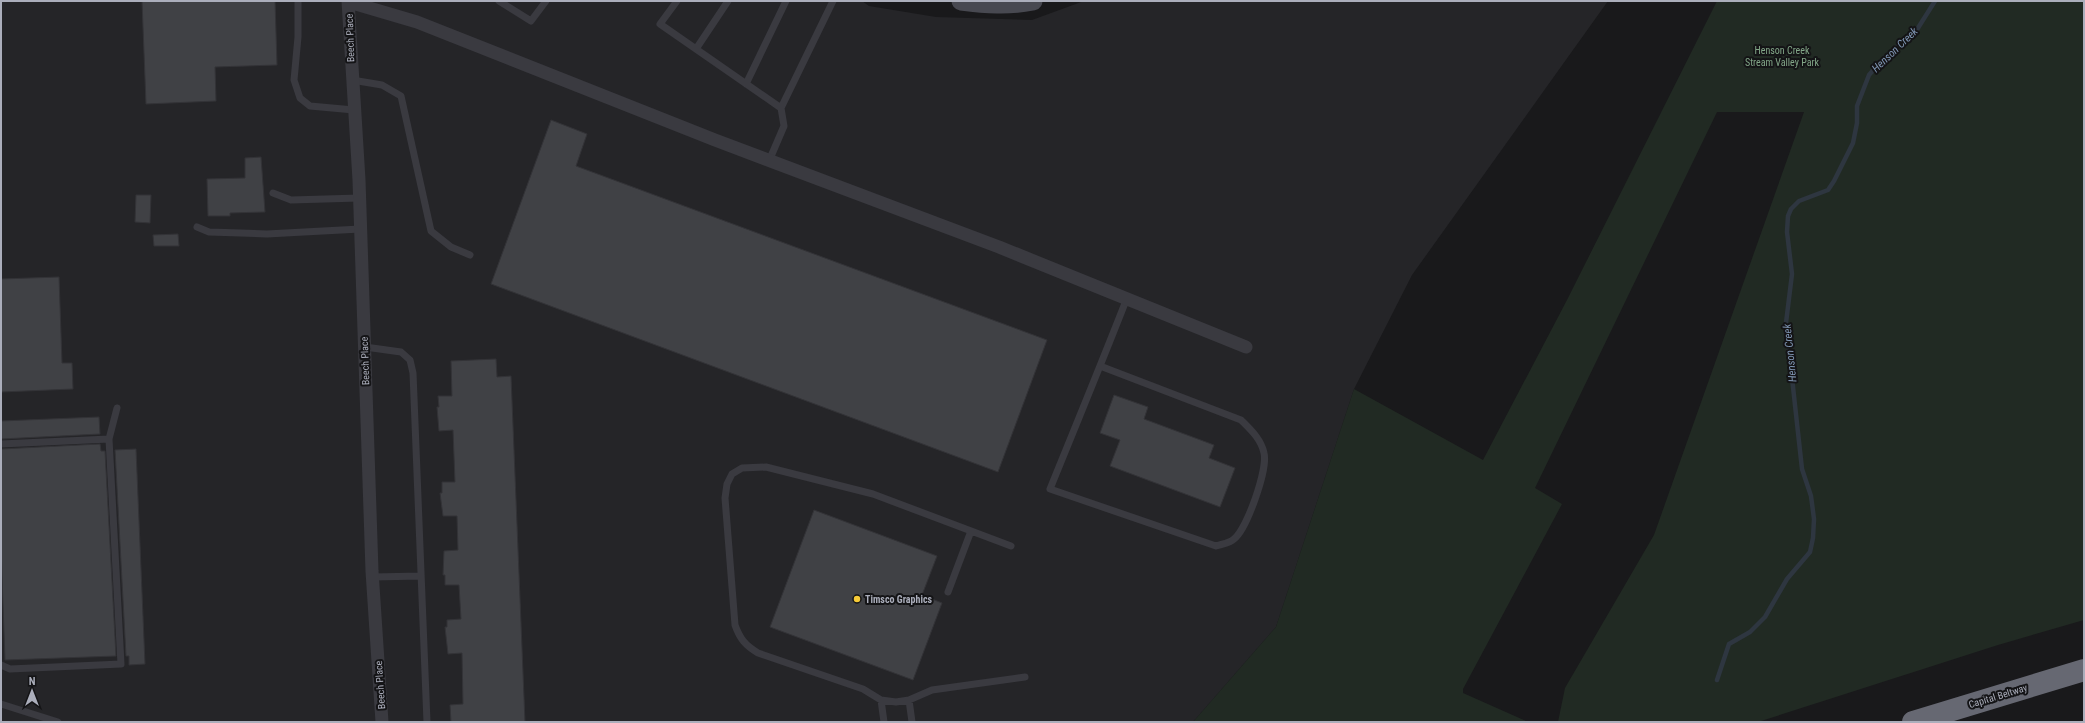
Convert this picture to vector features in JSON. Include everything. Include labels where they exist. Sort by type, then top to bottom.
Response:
[{"type":"highway","name":"Capital Beltway","points":[[1912,722],[2084,670]]},
{"type":"street","points":[[961,1],[985,4],[1019,4],[1033,1]]},
{"type":"street","name":"Beech Place","points":[[349,2],[359,198],[373,577],[382,722]]},
{"type":"street","points":[[349,2],[417,22],[769,161],[999,247],[1246,347]]},
{"type":"lane","points":[[298,1],[298,37],[294,80],[300,98],[310,106],[354,110]]},
{"type":"lane","points":[[499,1],[531,21],[546,1]]},
{"type":"lane","points":[[677,1],[660,24],[781,108]]},
{"type":"lane","points":[[696,49],[728,1]]},
{"type":"lane","points":[[746,84],[786,1]]},
{"type":"lane","points":[[769,161],[784,126],[781,108],[833,1]]},
{"type":"lane","points":[[352,80],[382,85],[401,96],[431,231],[451,247],[470,255]]},
{"type":"lane","points":[[273,193],[291,200],[359,198]]},
{"type":"lane","points":[[197,227],[209,232],[267,234],[360,229]]},
{"type":"lane","points":[[1100,366],[1242,420],[1256,435],[1265,453],[1265,468],[1244,527],[1234,540],[1216,546],[1050,489],[1100,366],[1128,298]]},
{"type":"lane","points":[[365,347],[401,352],[410,360],[413,373],[427,722]]},
{"type":"lane","points":[[1,666],[10,669],[121,664],[109,439],[117,408]]},
{"type":"lane","points":[[1,444],[109,439]]},
{"type":"lane","points":[[1011,546],[873,494],[782,470],[766,467],[742,468],[732,474],[727,484],[725,498],[734,611],[740,637],[747,646],[758,653],[863,689],[881,700],[896,702],[909,700],[932,690],[1025,677]]},
{"type":"lane","points":[[948,592],[971,531]]},
{"type":"lane","points":[[373,577],[421,576]]},
{"type":"lane","points":[[881,700],[884,722]]},
{"type":"lane","points":[[909,700],[912,722]]},
{"type":"lane","points":[[1,704],[58,722]]},
{"type":"shaded area","points":[[1,1],[862,1],[869,6],[936,17],[1032,20],[1084,1],[1608,1],[1412,275],[1354,389],[1276,627],[1193,722],[1,722]]},
{"type":"green space","name":"Henson Creek Stream Valley Park","points":[[1717,1],[2084,1],[2084,620],[1998,645],[1758,722],[1558,722],[1565,688],[1654,535],[1804,112],[1717,112],[1535,488],[1562,504],[1463,689],[1463,693],[1528,722],[1193,722],[1276,627],[1354,389],[1483,460],[1567,300]]},
{"type":"building","points":[[142,1],[275,1],[277,65],[215,67],[216,101],[146,104]]},
{"type":"building","points":[[551,120],[587,134],[576,166],[1047,340],[998,472],[491,284]]},
{"type":"building","points":[[261,157],[265,212],[230,213],[230,216],[208,216],[207,179],[245,178],[245,158]]},
{"type":"building","points":[[136,195],[151,195],[150,223],[135,222]]},
{"type":"building","points":[[178,234],[179,246],[154,246],[153,235]]},
{"type":"building","points":[[59,277],[62,363],[72,363],[73,389],[1,392],[1,279]]},
{"type":"building","points":[[496,359],[497,377],[511,376],[525,722],[451,722],[450,705],[463,704],[462,653],[448,654],[445,627],[447,627],[447,620],[461,619],[459,585],[445,585],[445,575],[443,575],[444,551],[458,550],[457,516],[443,516],[440,493],[442,493],[442,482],[455,482],[453,430],[439,431],[437,407],[439,407],[438,396],[452,396],[451,361]]},
{"type":"building","points":[[1114,395],[1148,407],[1144,419],[1214,445],[1209,458],[1235,468],[1220,507],[1110,466],[1120,440],[1100,433]]},
{"type":"building","points":[[99,417],[100,434],[1,439],[1,421]]},
{"type":"building","points":[[100,444],[101,451],[105,451],[116,656],[5,660],[1,548],[1,449]]},
{"type":"building","points":[[136,449],[145,664],[129,665],[129,656],[126,656],[115,450]]},
{"type":"building","name":"Timsco Graphics","points":[[814,510],[937,556],[922,595],[942,603],[913,680],[770,627]]},
{"type":"waterway","name":"Henson Creek","points":[[1717,680],[1729,644],[1750,632],[1765,617],[1787,579],[1810,552],[1813,538],[1814,519],[1811,496],[1802,469],[1786,323],[1792,274],[1787,232],[1788,216],[1791,209],[1799,201],[1828,190],[1853,143],[1857,123],[1857,106],[1869,75],[1881,61],[1918,28],[1935,1]]},
{"type":"place","name":"Timsco Graphics","points":[[857,599]]}]
